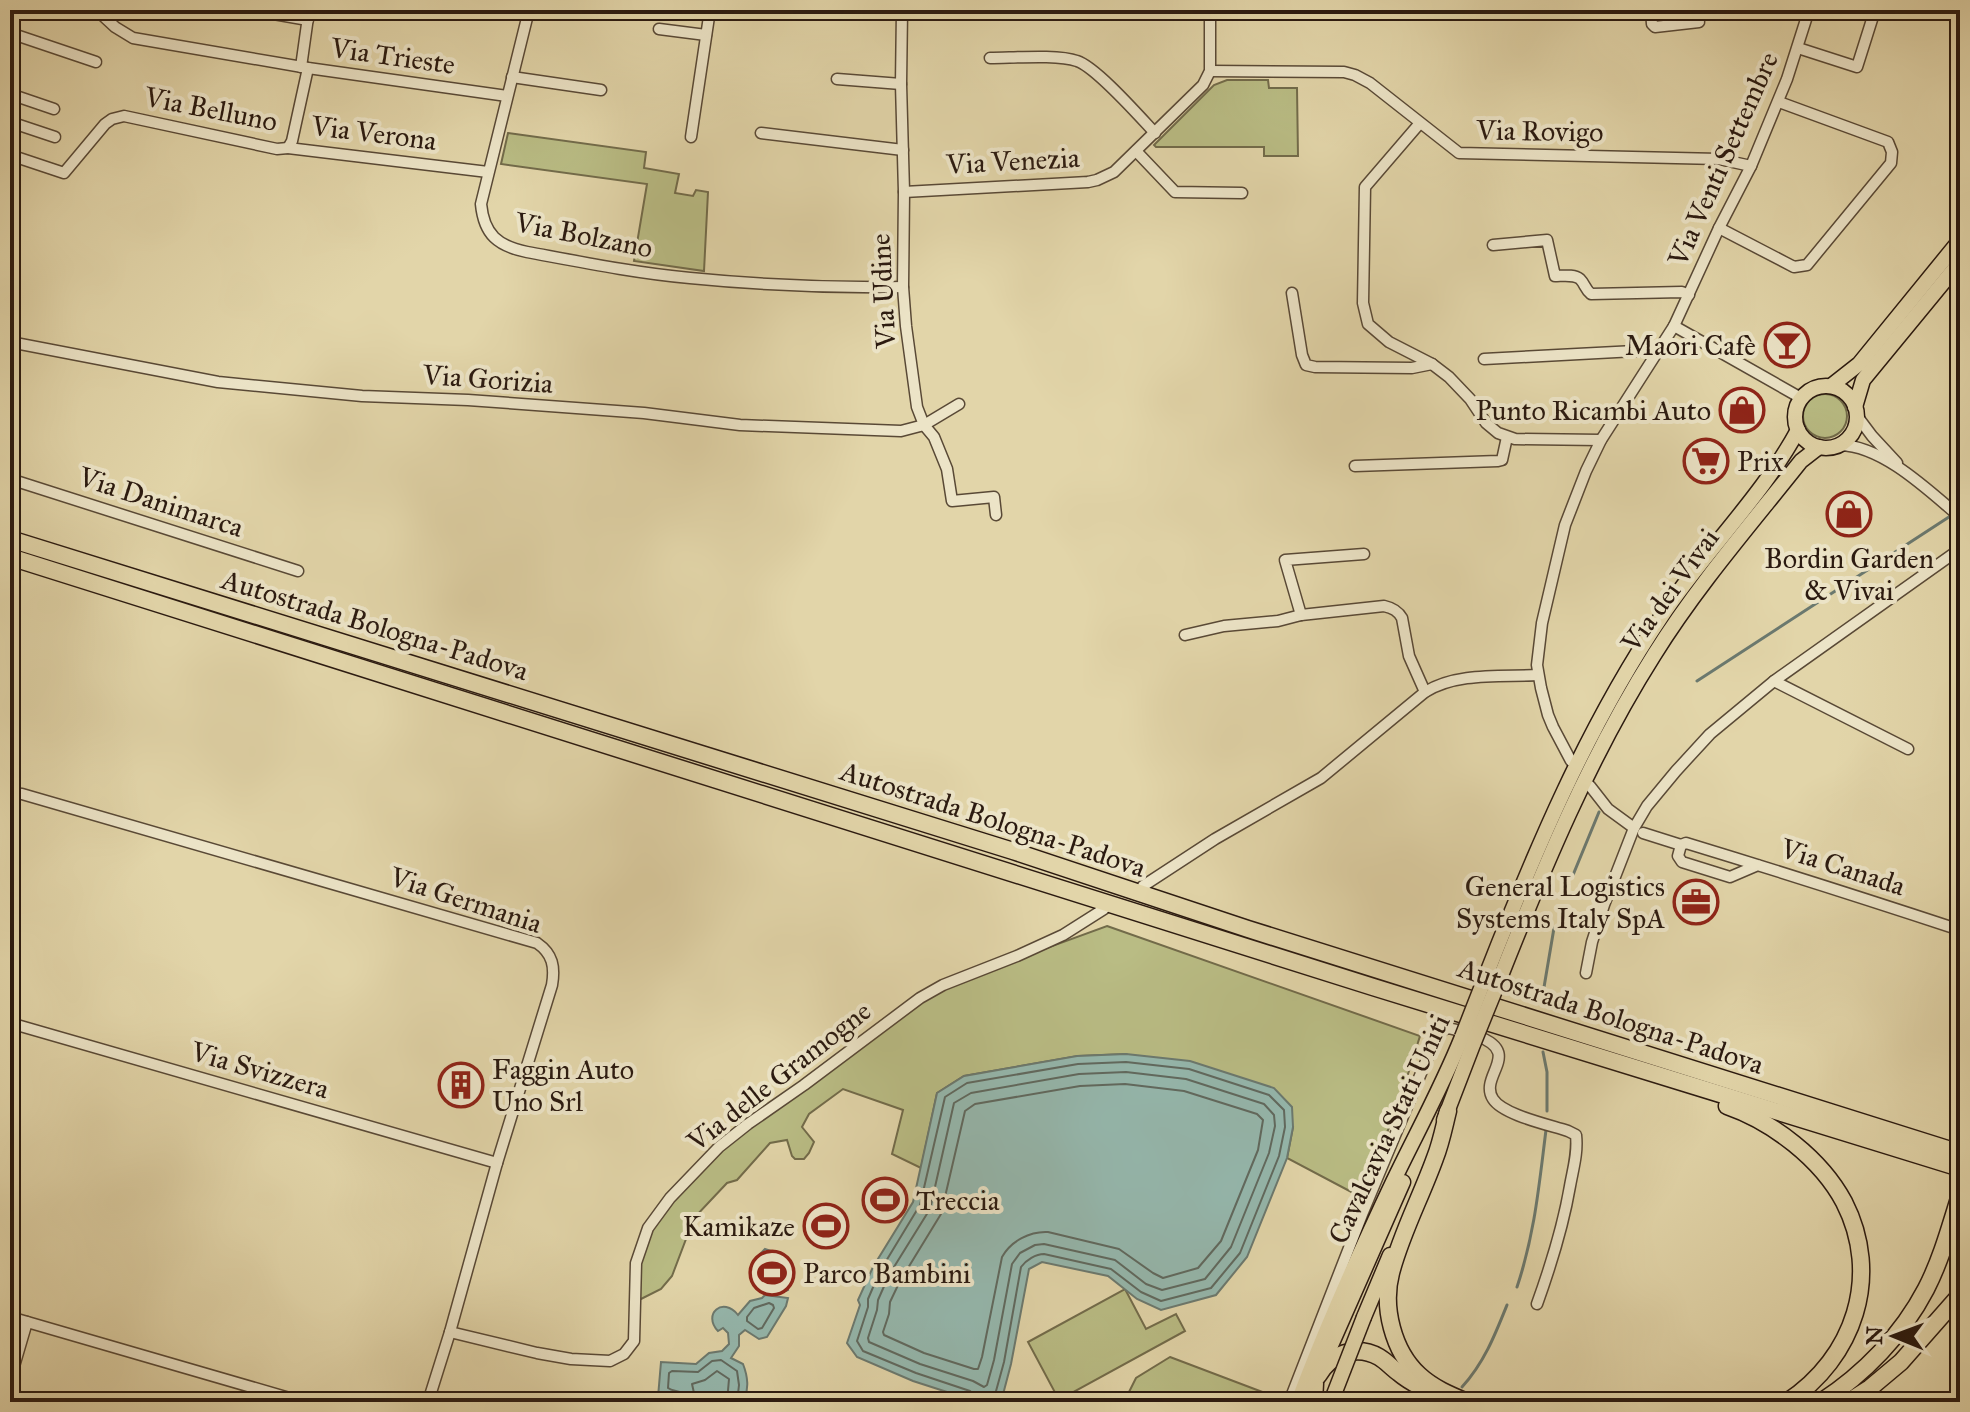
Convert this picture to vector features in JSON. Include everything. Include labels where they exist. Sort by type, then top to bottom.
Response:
[{"type":"highway","name":"Autostrada Bologna-Padova","points":[[10,539],[1013,851],[1263,934],[1891,1132],[1960,1150]]},
{"type":"highway","name":"Autostrada Bologna-Padova","points":[[10,557],[1373,987],[1960,1168]]},
{"type":"highway","points":[[1373,987],[1513,1040],[1737,1109],[1783,1136],[1818,1166],[1838,1192],[1853,1222],[1861,1263],[1858,1304],[1851,1328],[1834,1359],[1808,1387],[1787,1402]]},
{"type":"highway","points":[[1448,1111],[1437,1155],[1391,1273],[1388,1303],[1394,1335],[1409,1364],[1420,1376],[1447,1394],[1467,1402]]},
{"type":"highway","points":[[1821,1402],[1871,1362],[1908,1317],[1926,1289],[1959,1198]]},
{"type":"highway","points":[[1848,1402],[1901,1362],[1960,1295]]},
{"type":"highway","points":[[1314,1402],[1317,1379],[1325,1365],[1348,1352],[1363,1351],[1381,1358],[1411,1382],[1453,1402]]},
{"type":"main road","points":[[1960,240],[1859,364],[1831,386],[1814,388],[1801,398],[1795,414],[1803,438],[1819,447],[1829,448],[1840,445],[1852,433],[1863,380],[1960,262]]},
{"type":"main road","points":[[1831,386],[1846,393],[1856,411]]},
{"type":"main road","name":"Via dei Vivai","points":[[1581,773],[1623,679],[1655,626],[1783,458],[1798,430]]},
{"type":"main road","name":"Via dei Vivai","points":[[1581,773],[1675,623],[1801,461],[1819,447]]},
{"type":"main road","name":"Cavalcavia Stati Uniti","points":[[1331,1402],[1448,1111],[1468,1040],[1559,835],[1581,773]]},
{"type":"main road","name":"Cavalcavia Stati Uniti","points":[[1298,1402],[1376,1217],[1449,1069],[1468,1040]]},
{"type":"main road","points":[[1308,1402],[1433,1114],[1449,1069]]},
{"type":"street","name":"Via Trieste","points":[[91,10],[133,38],[304,68],[507,96]]},
{"type":"street","points":[[250,10],[308,15]]},
{"type":"street","name":"Via Bolzano","points":[[529,10],[481,204],[482,217],[489,233],[498,242],[512,249],[637,272],[689,278],[841,288],[903,287]]},
{"type":"street","points":[[691,137],[710,10]]},
{"type":"street","name":"Via Udine","points":[[902,10],[903,287],[917,407],[947,469],[952,501],[994,497],[996,515]]},
{"type":"street","points":[[1210,10],[1210,71]]},
{"type":"street","points":[[1651,10],[1655,27],[1699,22]]},
{"type":"street","name":"Via Venti Settembre","points":[[1538,675],[1542,623],[1558,548],[1572,504],[1601,440],[1674,326],[1751,166],[1779,102],[1809,10]]},
{"type":"street","points":[[1798,48],[1857,67],[1875,10]]},
{"type":"street","name":"Via Verona","points":[[308,15],[304,68],[288,148],[488,172]]},
{"type":"street","points":[[659,29],[706,35]]},
{"type":"street","points":[[10,33],[96,62]]},
{"type":"street","points":[[990,58],[1081,62],[1095,72],[1155,133]]},
{"type":"street","name":"Via Rovigo","points":[[1210,71],[1344,72],[1355,75],[1370,83],[1459,153],[1719,159],[1751,166]]},
{"type":"street","name":"Via Venezia","points":[[904,192],[1097,180],[1114,172],[1155,133],[1203,85],[1210,71]]},
{"type":"street","points":[[512,77],[601,90]]},
{"type":"street","points":[[837,79],[901,84]]},
{"type":"street","points":[[10,94],[54,109]]},
{"type":"street","points":[[1719,228],[1794,267],[1807,265],[1891,163],[1892,152],[1888,142],[1779,102]]},
{"type":"street","name":"Via Belluno","points":[[10,155],[59,171],[105,124],[124,116],[277,149],[288,148]]},
{"type":"street","points":[[10,122],[55,137]]},
{"type":"street","points":[[1420,123],[1365,187],[1363,303],[1368,324],[1389,342],[1432,364],[1460,387],[1486,423],[1498,433],[1524,439],[1601,440]]},
{"type":"street","points":[[761,133],[903,150]]},
{"type":"street","points":[[1136,151],[1175,192],[1242,193]]},
{"type":"street","points":[[1493,245],[1547,240],[1555,276],[1576,277],[1591,294],[1682,292],[1689,295]]},
{"type":"street","points":[[1292,293],[1306,365],[1412,368],[1432,364]]},
{"type":"street","points":[[1674,326],[1801,398]]},
{"type":"street","name":"Via Gorizia","points":[[10,342],[218,382],[362,396],[468,400],[770,426],[901,431],[924,425],[959,404]]},
{"type":"street","points":[[1484,359],[1657,352]]},
{"type":"street","points":[[1856,411],[1872,436],[1903,471]]},
{"type":"street","points":[[1355,466],[1498,461],[1504,456],[1507,437]]},
{"type":"street","points":[[1840,445],[1866,449],[1903,471],[1960,517]]},
{"type":"street","name":"Via Danimarca","points":[[10,479],[298,571]]},
{"type":"street","points":[[1586,973],[1604,905],[1647,806],[1710,734],[1774,681],[1960,549]]},
{"type":"street","points":[[1301,615],[1285,560],[1364,554]]},
{"type":"street","points":[[1185,635],[1224,626],[1384,606],[1395,610],[1402,618],[1409,656],[1425,692]]},
{"type":"street","points":[[1143,886],[1215,839],[1321,778],[1425,692],[1455,680],[1538,675],[1553,727],[1581,773],[1608,809],[1639,830]]},
{"type":"street","points":[[1774,681],[1908,749]]},
{"type":"street","name":"Via Germania","points":[[10,793],[541,946],[547,951],[552,959],[552,985],[428,1402]]},
{"type":"street","name":"Via Canada","points":[[1639,830],[1960,930]]},
{"type":"street","name":"Via Canada","points":[[1681,845],[1678,856],[1682,862],[1730,877],[1758,865]]},
{"type":"street","name":"Via delle Gramogne","points":[[450,1332],[571,1359],[610,1361],[624,1354],[634,1341],[636,1263],[648,1228],[670,1198],[719,1147],[920,998],[1063,935],[1104,909]]},
{"type":"street","name":"Via Svizzera","points":[[10,1023],[497,1163]]},
{"type":"street","points":[[1289,1402],[1363,1212],[1437,1035],[1446,1028],[1488,1040],[1497,1047],[1499,1055],[1490,1093],[1494,1101],[1507,1110],[1576,1135],[1576,1157],[1563,1223],[1537,1304]]},
{"type":"street","points":[[10,1317],[303,1402]]},
{"type":"street","points":[[10,1380],[27,1322]]},
{"type":"green space","points":[[1227,80],[1268,80],[1269,88],[1297,88],[1298,156],[1264,156],[1264,147],[1154,145],[1214,85]]},
{"type":"green space","points":[[508,133],[646,152],[644,168],[679,174],[675,193],[693,196],[696,190],[708,192],[704,271],[634,261],[647,184],[501,164]]},
{"type":"green space","points":[[1825,394],[1840,401],[1847,416],[1840,431],[1825,438],[1810,431],[1803,416],[1810,401]]},
{"type":"green space","points":[[1107,926],[1420,1036],[1396,1112],[1359,1196],[1287,1158],[1293,1127],[1126,1054],[1078,1056],[964,1076],[937,1093],[921,1168],[892,1154],[903,1110],[843,1089],[809,1114],[802,1127],[814,1142],[804,1159],[792,1156],[787,1140],[770,1143],[737,1180],[727,1183],[694,1218],[672,1276],[661,1289],[639,1300],[641,1263],[650,1231],[668,1195],[720,1148],[921,999],[970,976]]},
{"type":"green space","points":[[1125,1289],[1146,1329],[1176,1314],[1185,1331],[1059,1400],[1028,1342]]},
{"type":"green space","points":[[1170,1357],[1273,1396],[1271,1402],[1124,1402],[1136,1378]]},
{"type":"water","points":[[1126,1054],[1190,1061],[1274,1088],[1292,1107],[1293,1127],[1287,1158],[1247,1257],[1216,1295],[1161,1310],[1137,1299],[1108,1276],[1042,1262],[1029,1269],[1001,1402],[978,1402],[913,1381],[857,1357],[847,1343],[860,1305],[858,1300],[873,1267],[913,1202],[937,1093],[964,1076],[1077,1056]]},
{"type":"water","name":"Parco Bambini","points":[[765,1249],[780,1254],[788,1290],[767,1289],[757,1260]]},
{"type":"water","points":[[765,1295],[788,1298],[767,1337],[759,1339],[745,1330],[739,1335],[739,1346],[731,1358],[743,1364],[745,1369],[747,1387],[744,1402],[698,1402],[658,1397],[661,1362],[696,1364],[709,1353],[722,1351],[729,1344],[728,1333],[723,1328],[718,1331],[712,1319],[713,1313],[726,1307],[738,1315],[750,1301]]},
{"type":"waterway","points":[[1697,681],[1952,515]]},
{"type":"waterway","points":[[1573,875],[1599,812]]},
{"type":"waterway","points":[[1542,999],[1554,928]]},
{"type":"waterway","points":[[1543,1052],[1547,1072],[1547,1111]]},
{"type":"waterway","points":[[1517,1287],[1532,1228],[1546,1130]]},
{"type":"waterway","points":[[1462,1387],[1483,1358],[1507,1305]]},
{"type":"place","name":"Maori Cafè","points":[[1787,345]]},
{"type":"place","name":"Punto Ricambi Auto","points":[[1742,410]]},
{"type":"place","name":"Prix","points":[[1706,461]]},
{"type":"place","name":"Bordin Garden & Vivai","points":[[1849,514]]},
{"type":"place","name":"General Logistics Systems Italy SpA","points":[[1696,902]]},
{"type":"place","name":"Faggin Auto Uno Srl","points":[[461,1085]]},
{"type":"place","name":"Treccia","points":[[885,1200]]},
{"type":"place","name":"Kamikaze","points":[[826,1226]]},
{"type":"place","name":"Parco Bambini","points":[[772,1273]]}]
